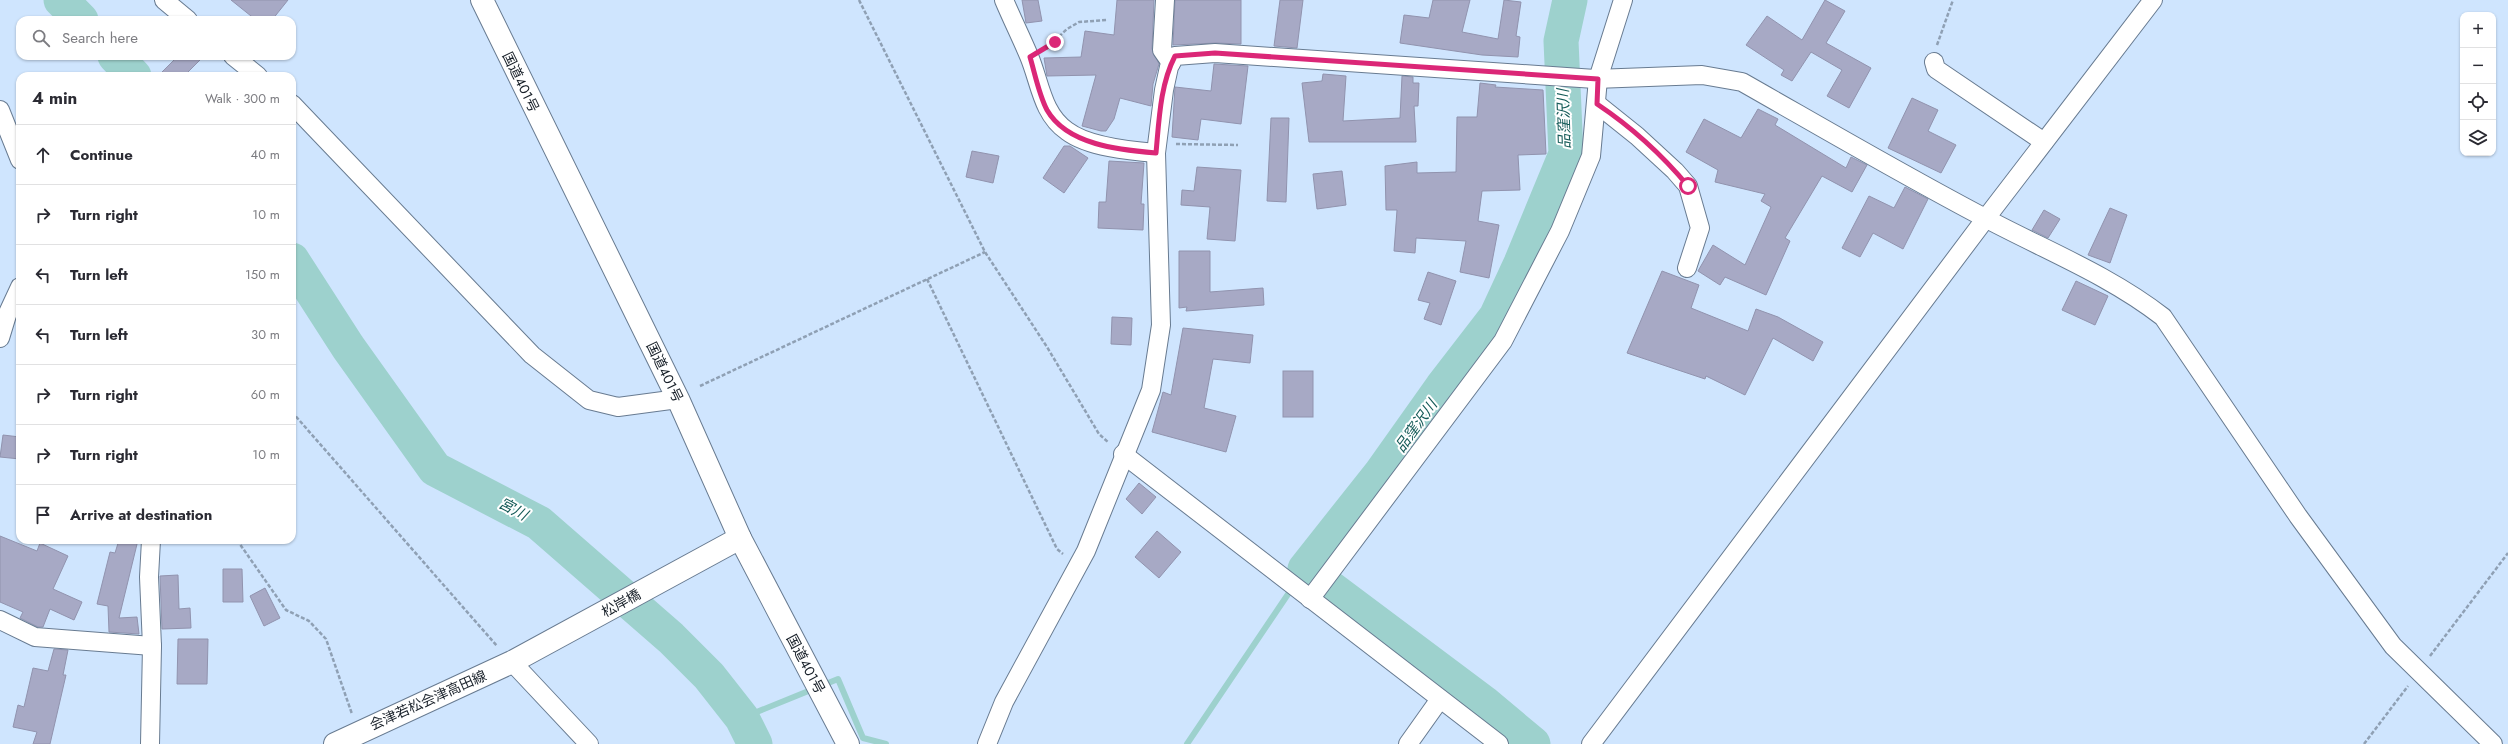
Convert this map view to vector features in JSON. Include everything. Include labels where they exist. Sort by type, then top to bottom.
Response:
[{"type":"main road","name":"国道401号","points":[[482,0],[678,399],[740,538],[848,744]]},
{"type":"main road","name":"松岸橋","points":[[517,659],[740,538]]},
{"type":"main road","name":"会津若松会津高田線","points":[[335,744],[357,732],[517,659]]},
{"type":"street","points":[[164,0],[183,16]]},
{"type":"street","points":[[1004,0],[1030,57],[1048,110],[1067,131],[1086,140],[1129,151],[1156,147]]},
{"type":"street","points":[[1165,0],[1162,50],[1171,62]]},
{"type":"street","points":[[1310,599],[1504,341],[1560,231],[1591,156],[1597,104],[1598,79],[1623,0]]},
{"type":"street","points":[[1591,744],[1986,218],[2153,0]]},
{"type":"street","points":[[987,744],[1004,702],[1086,551],[1123,454],[1151,390],[1161,325],[1156,147],[1164,90],[1171,62],[1175,56],[1215,53],[1598,79],[1702,75],[1742,82],[1986,218],[2086,268],[2143,301],[2163,317],[2298,516],[2393,646],[2493,744]]},
{"type":"street","points":[[238,60],[253,72]]},
{"type":"street","points":[[1934,62],[1936,69],[2044,142]]},
{"type":"street","points":[[1597,104],[1611,113],[1670,166],[1688,186],[1700,228],[1687,268]]},
{"type":"street","points":[[296,108],[532,355],[589,400],[618,407],[678,399]]},
{"type":"street","points":[[0,110],[16,150]]},
{"type":"street","points":[[0,338],[7,315],[16,296]]},
{"type":"street","points":[[1123,454],[1499,744]]},
{"type":"street","points":[[150,744],[152,646],[149,577],[151,544]]},
{"type":"street","points":[[0,620],[35,637],[152,646]]},
{"type":"street","points":[[517,659],[589,744]]},
{"type":"street","points":[[1408,744],[1440,699]]},
{"type":"path","points":[[859,0],[985,252],[1047,347],[1099,434],[1123,454]]},
{"type":"path","points":[[1934,62],[1937,46],[1953,0]]},
{"type":"path","points":[[1030,57],[1050,46],[1067,29],[1080,22],[1107,20]]},
{"type":"path","points":[[1156,147],[1184,145],[1238,145]]},
{"type":"path","points":[[700,386],[985,252]]},
{"type":"path","points":[[927,279],[1057,549],[1077,569]]},
{"type":"path","points":[[296,416],[517,659]]},
{"type":"path","points":[[240,544],[286,610],[309,621],[326,640],[339,670],[357,732]]},
{"type":"path","points":[[2364,744],[2508,553]]},
{"type":"building","points":[[231,0],[288,0],[275,16],[251,16]]},
{"type":"building","points":[[1022,0],[1038,0],[1042,21],[1026,23]]},
{"type":"building","points":[[1117,0],[1154,0],[1152,49],[1159,64],[1153,84],[1151,106],[1120,98],[1114,119],[1106,131],[1101,131],[1082,126],[1096,75],[1047,76],[1044,58],[1081,57],[1085,31],[1114,35]]},
{"type":"building","points":[[1175,0],[1241,0],[1241,44],[1216,43],[1173,45]]},
{"type":"building","points":[[1280,0],[1303,0],[1297,48],[1274,46]]},
{"type":"building","points":[[1433,0],[1470,0],[1462,32],[1498,39],[1504,0],[1521,2],[1516,36],[1520,37],[1518,57],[1482,55],[1400,43],[1404,15],[1429,18]]},
{"type":"building","points":[[1825,0],[1845,11],[1826,43],[1871,68],[1849,108],[1827,96],[1842,70],[1811,52],[1792,81],[1781,75],[1784,70],[1746,45],[1767,16],[1802,40]]},
{"type":"building","points":[[174,60],[200,60],[188,72],[162,72]]},
{"type":"building","points":[[1214,64],[1248,66],[1241,124],[1201,119],[1198,140],[1172,137],[1175,87],[1211,91]]},
{"type":"building","points":[[1323,74],[1346,76],[1343,121],[1400,118],[1402,76],[1413,77],[1413,83],[1419,83],[1418,106],[1414,106],[1416,142],[1309,142],[1302,83],[1322,81]]},
{"type":"building","points":[[1480,83],[1496,85],[1495,87],[1543,90],[1546,154],[1518,155],[1520,190],[1482,191],[1478,221],[1499,225],[1489,278],[1460,272],[1466,241],[1416,238],[1415,253],[1394,251],[1397,210],[1386,210],[1385,166],[1417,162],[1417,173],[1456,172],[1457,117],[1477,117]]},
{"type":"building","points":[[1912,98],[1938,110],[1928,131],[1956,145],[1941,173],[1888,148]]},
{"type":"building","points":[[1758,109],[1778,119],[1775,125],[1846,168],[1851,157],[1867,165],[1852,192],[1822,176],[1785,238],[1790,241],[1766,295],[1725,277],[1720,285],[1698,271],[1713,245],[1745,265],[1771,207],[1761,201],[1765,194],[1715,182],[1718,170],[1686,152],[1704,119],[1741,138]]},
{"type":"building","points":[[1271,118],[1289,118],[1286,202],[1267,201]]},
{"type":"building","points":[[1064,146],[1070,146],[1088,158],[1064,193],[1043,178]]},
{"type":"building","points":[[972,151],[999,156],[993,183],[966,177]]},
{"type":"building","points":[[1109,161],[1144,163],[1141,204],[1144,204],[1143,230],[1098,228],[1099,202],[1106,202]]},
{"type":"building","points":[[1197,167],[1241,170],[1235,241],[1207,239],[1210,207],[1181,205],[1182,190],[1194,191]]},
{"type":"building","points":[[1342,171],[1346,205],[1317,209],[1313,174]]},
{"type":"building","points":[[1905,187],[1928,199],[1903,249],[1873,233],[1860,257],[1842,248],[1869,196],[1894,208]]},
{"type":"building","points":[[2110,208],[2127,215],[2110,263],[2088,255]]},
{"type":"building","points":[[2044,210],[2060,219],[2048,238],[2032,230]]},
{"type":"building","points":[[1179,251],[1210,251],[1210,292],[1263,288],[1264,305],[1186,311],[1187,307],[1179,308]]},
{"type":"building","points":[[1662,271],[1699,285],[1691,308],[1748,331],[1756,309],[1778,317],[1823,342],[1813,361],[1773,338],[1745,395],[1706,376],[1705,379],[1627,353]]},
{"type":"building","points":[[1428,272],[1456,281],[1441,325],[1424,319],[1430,303],[1418,300]]},
{"type":"building","points":[[2076,281],[2108,296],[2095,325],[2062,310]]},
{"type":"building","points":[[1112,317],[1132,318],[1131,345],[1111,344]]},
{"type":"building","points":[[1183,328],[1253,335],[1250,363],[1213,359],[1204,408],[1236,416],[1226,452],[1152,432],[1163,392],[1171,395]]},
{"type":"building","points":[[1283,371],[1313,371],[1313,417],[1283,417]]},
{"type":"building","points":[[3,435],[16,437],[16,459],[0,457]]},
{"type":"building","points":[[1139,483],[1156,497],[1142,514],[1126,499]]},
{"type":"building","points":[[1157,531],[1181,552],[1159,578],[1135,557]]},
{"type":"building","points":[[0,536],[16,542],[16,544],[37,551],[40,544],[42,544],[68,556],[53,589],[82,602],[74,620],[50,609],[43,627],[38,627],[20,618],[23,612],[0,602]]},
{"type":"building","points":[[118,544],[137,544],[119,618],[137,617],[139,634],[109,632],[108,606],[97,604],[110,552],[115,553]]},
{"type":"building","points":[[223,569],[242,569],[243,602],[223,602]]},
{"type":"building","points":[[178,575],[179,609],[190,608],[191,628],[162,629],[160,576]]},
{"type":"building","points":[[265,588],[280,618],[264,626],[250,596]]},
{"type":"building","points":[[178,639],[208,639],[207,684],[177,684]]},
{"type":"building","points":[[54,649],[68,650],[63,675],[66,675],[50,744],[33,744],[37,732],[13,727],[18,705],[24,707],[33,668],[48,671]]},
{"type":"waterway","name":"宮川","points":[[61,0],[77,16]]},
{"type":"waterway","name":"品窪沢川","points":[[1533,744],[1484,703],[1305,569],[1381,473],[1442,387],[1496,317],[1521,263],[1566,154],[1561,41],[1570,0]]},
{"type":"waterway","name":"宮川","points":[[119,60],[130,72]]},
{"type":"waterway","name":"宮川","points":[[296,266],[348,347],[435,469],[539,523],[671,638],[709,676],[742,718],[755,744]]},
{"type":"waterway","points":[[1187,744],[1305,569]]},
{"type":"waterway","points":[[742,718],[838,679],[863,738],[886,744]]},
{"type":"route","points":[[1055,42],[1044,50],[1030,57],[1048,110],[1067,131],[1086,140],[1129,151],[1156,153],[1164,90],[1169,67],[1175,56],[1215,53],[1598,79],[1597,104],[1611,113],[1676,171],[1688,186]]}]
